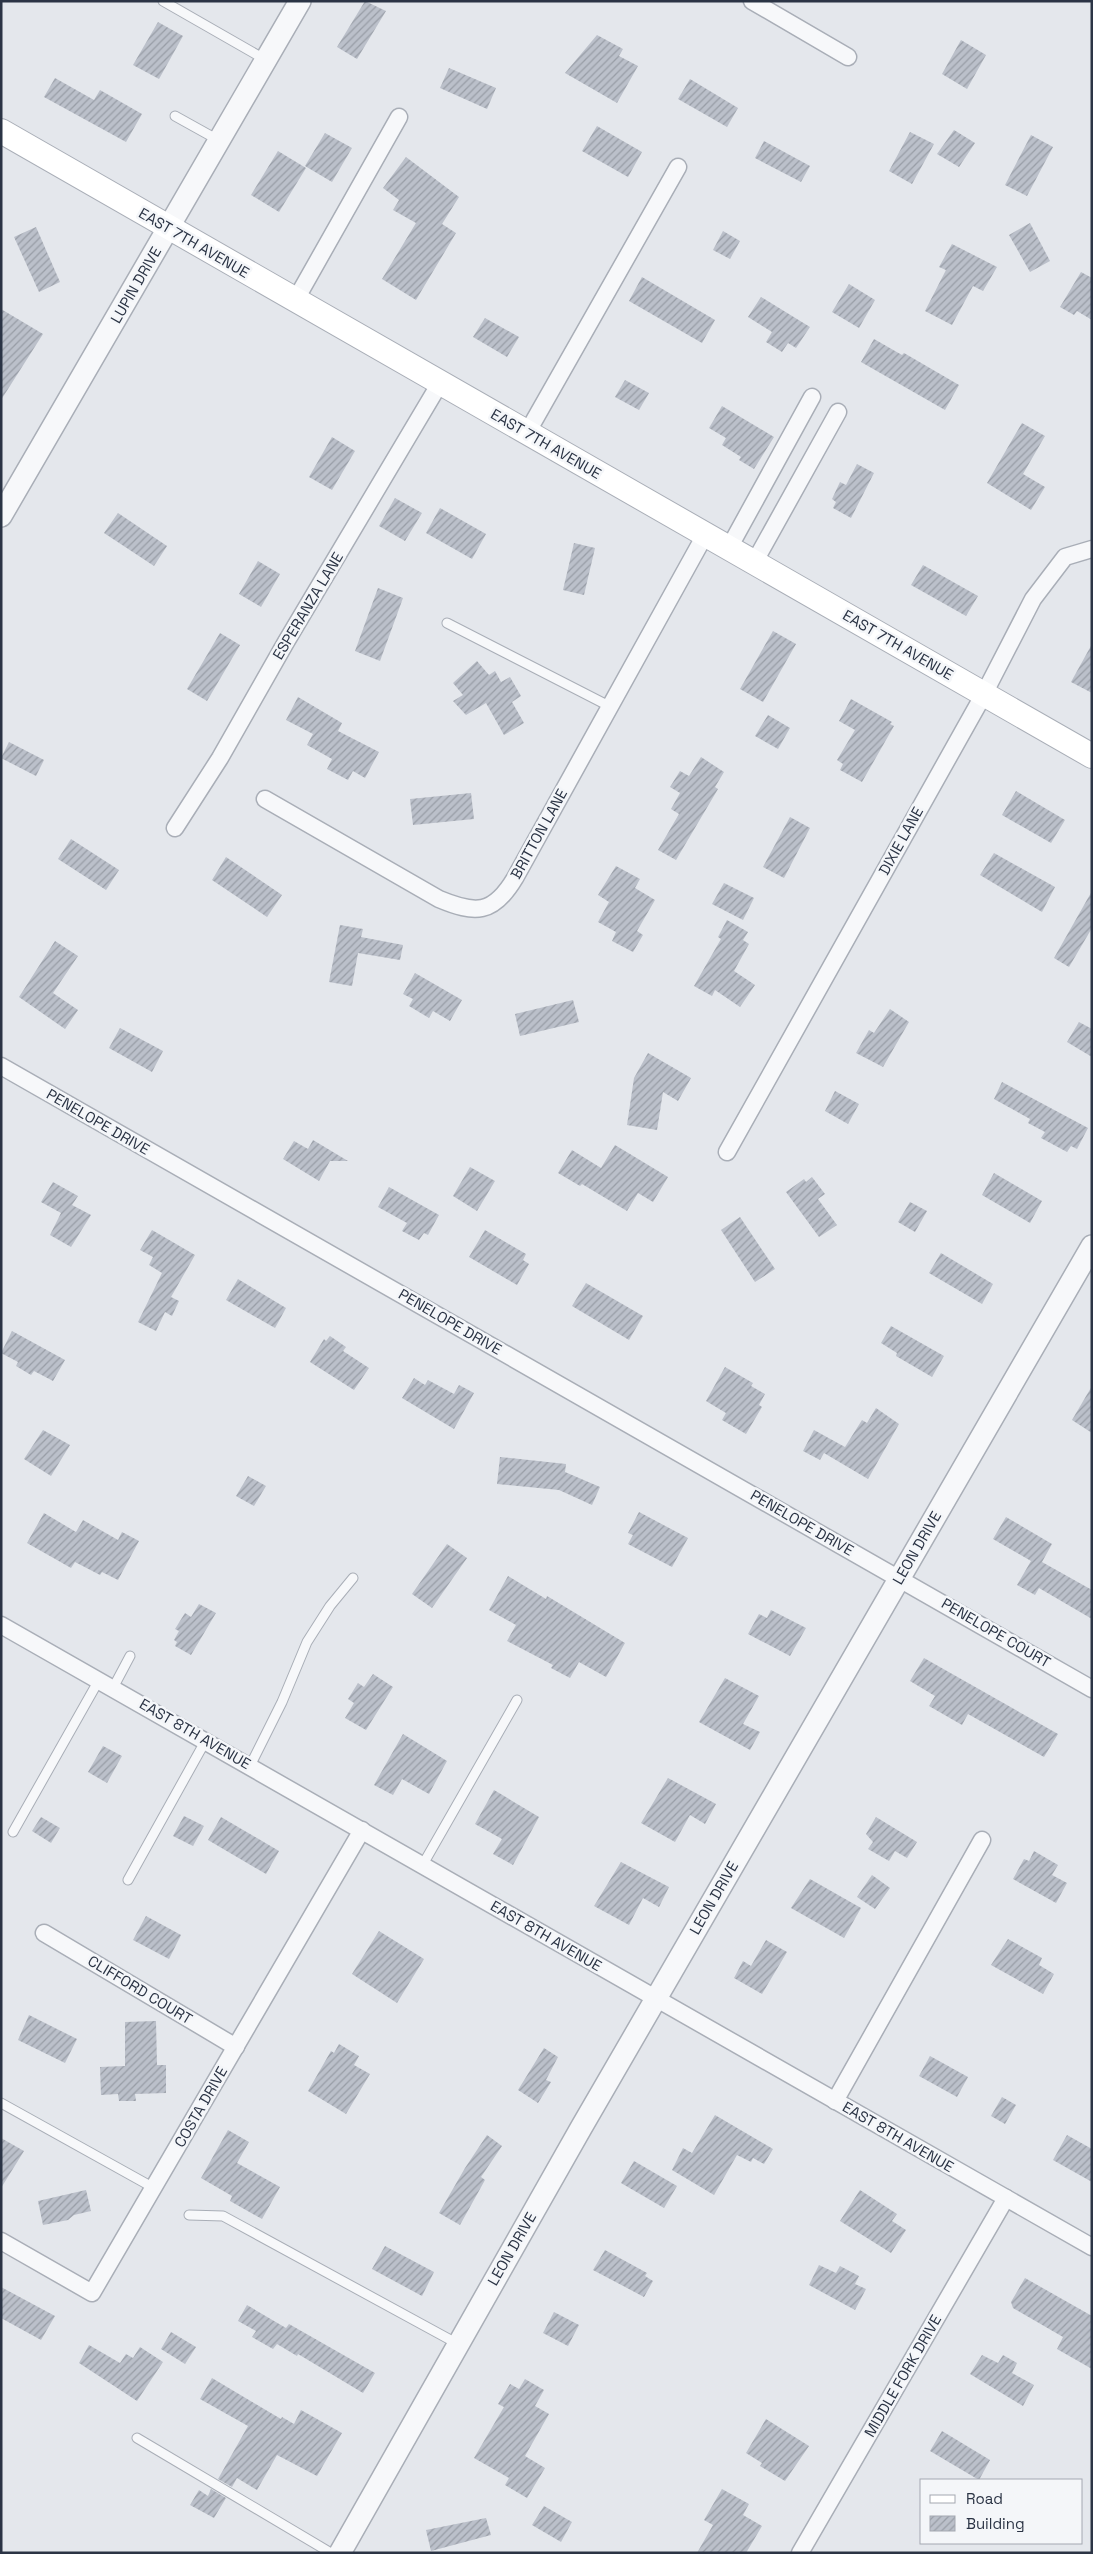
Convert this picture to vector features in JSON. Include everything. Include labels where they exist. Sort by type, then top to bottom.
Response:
[{"type":"main road","name":"EAST 7TH AVENUE","points":[[1,131],[169,229],[1092,756]]},
{"type":"street","name":"LUPIN DRIVE","points":[[1,516],[300,1]]},
{"type":"street","points":[[752,1],[848,57]]},
{"type":"street","points":[[295,301],[399,117]]},
{"type":"street","points":[[527,433],[678,167]]},
{"type":"street","name":"ESPERANZA LANE","points":[[175,828],[220,758],[286,642],[440,383]]},
{"type":"street","points":[[728,548],[812,398]]},
{"type":"street","points":[[754,563],[838,412]]},
{"type":"street","name":"BRITTON LANE","points":[[264,799],[439,899],[463,908],[482,909],[495,904],[506,893],[705,535]]},
{"type":"street","name":"DIXIE LANE","points":[[727,1152],[984,694],[1033,599],[1065,557],[1092,550]]},
{"type":"street","name":"PENELOPE DRIVE","points":[[1,1066],[900,1578]]},
{"type":"street","name":"LEON DRIVE","points":[[340,2553],[656,1999],[1092,1246]]},
{"type":"street","name":"PENELOPE COURT","points":[[900,1578],[1092,1689]]},
{"type":"street","name":"EAST 8TH AVENUE","points":[[1,1624],[1092,2248]]},
{"type":"street","name":"COSTA DRIVE","points":[[1,2241],[92,2293],[362,1830]]},
{"type":"street","points":[[835,2100],[982,1840]]},
{"type":"street","name":"CLIFFORD COURT","points":[[44,1933],[236,2047]]},
{"type":"street","name":"MIDDLE FORK DRIVE","points":[[800,2553],[1006,2198]]},
{"type":"lane","points":[[163,1],[266,60]]},
{"type":"lane","points":[[174,116],[220,141]]},
{"type":"lane","points":[[447,623],[609,706]]},
{"type":"lane","points":[[250,1766],[282,1702],[308,1642],[330,1606],[353,1578]]},
{"type":"lane","points":[[13,1832],[106,1684],[130,1656]]},
{"type":"lane","points":[[422,1866],[517,1700]]},
{"type":"lane","points":[[128,1880],[206,1740]]},
{"type":"lane","points":[[1,2103],[154,2188]]},
{"type":"lane","points":[[189,2215],[223,2216],[458,2345]]},
{"type":"lane","points":[[137,2438],[331,2553]]},
{"type":"building","points":[[365,1],[386,11],[357,59],[337,47]]},
{"type":"building","points":[[158,22],[183,36],[159,79],[133,65]]},
{"type":"building","points":[[597,35],[623,49],[619,56],[638,66],[617,103],[565,73]]},
{"type":"building","points":[[961,40],[986,55],[967,89],[942,74]]},
{"type":"building","points":[[449,68],[496,88],[487,109],[440,88]]},
{"type":"building","points":[[55,78],[94,100],[100,90],[142,114],[126,142],[44,97]]},
{"type":"building","points":[[690,79],[738,108],[727,127],[678,99]]},
{"type":"building","points":[[597,126],[642,152],[628,177],[582,151]]},
{"type":"building","points":[[954,130],[975,143],[959,167],[937,154]]},
{"type":"building","points":[[910,132],[934,144],[912,184],[889,171]]},
{"type":"building","points":[[325,133],[352,148],[332,182],[305,166]]},
{"type":"building","points":[[1031,135],[1053,147],[1027,196],[1005,185]]},
{"type":"building","points":[[764,141],[810,166],[801,182],[755,158]]},
{"type":"building","points":[[278,151],[306,168],[279,212],[251,195]]},
{"type":"building","points":[[406,157],[459,197],[442,224],[456,233],[416,300],[382,279],[416,223],[393,210],[399,200],[383,188]]},
{"type":"building","points":[[1030,223],[1050,261],[1030,272],[1009,235]]},
{"type":"building","points":[[36,227],[60,282],[39,292],[14,237]]},
{"type":"building","points":[[723,231],[740,241],[730,259],[713,250]]},
{"type":"building","points":[[952,244],[997,267],[983,291],[973,286],[952,325],[925,311],[946,270],[939,267]]},
{"type":"building","points":[[1081,272],[1092,278],[1092,320],[1077,311],[1074,315],[1060,307]]},
{"type":"building","points":[[642,277],[715,320],[702,343],[629,301]]},
{"type":"building","points":[[849,284],[875,300],[859,328],[832,312]]},
{"type":"building","points":[[761,297],[810,327],[796,348],[788,343],[782,352],[766,342],[772,332],[748,317]]},
{"type":"building","points":[[1,309],[43,334],[1,400]]},
{"type":"building","points":[[485,318],[519,337],[507,357],[473,337]]},
{"type":"building","points":[[874,339],[902,355],[904,353],[959,385],[945,410],[861,362]]},
{"type":"building","points":[[625,380],[649,393],[639,410],[615,397]]},
{"type":"building","points":[[722,406],[774,437],[754,469],[739,460],[741,457],[722,445],[726,438],[709,428]]},
{"type":"building","points":[[1022,423],[1045,436],[1023,474],[1045,487],[1031,510],[987,483]]},
{"type":"building","points":[[332,437],[355,451],[332,490],[309,477]]},
{"type":"building","points":[[857,464],[874,473],[851,518],[833,508],[836,502],[832,499],[840,482],[846,485]]},
{"type":"building","points":[[395,498],[422,513],[405,541],[379,526]]},
{"type":"building","points":[[440,508],[486,534],[472,559],[426,533]]},
{"type":"building","points":[[118,513],[167,546],[154,566],[104,533]]},
{"type":"building","points":[[574,543],[595,548],[584,595],[563,590]]},
{"type":"building","points":[[258,561],[280,574],[261,607],[239,594]]},
{"type":"building","points":[[923,565],[978,596],[966,616],[911,585]]},
{"type":"building","points":[[378,588],[403,598],[380,661],[355,651]]},
{"type":"building","points":[[773,631],[796,644],[763,702],[740,689]]},
{"type":"building","points":[[220,633],[240,645],[207,701],[187,689]]},
{"type":"building","points":[[1092,644],[1092,693],[1071,682]]},
{"type":"building","points":[[477,661],[489,675],[495,671],[501,682],[510,677],[521,696],[512,702],[524,723],[504,735],[486,703],[466,715],[453,701],[463,695],[453,683]]},
{"type":"building","points":[[298,697],[342,723],[338,731],[379,752],[365,778],[353,771],[348,780],[327,769],[332,759],[307,745],[313,734],[286,720]]},
{"type":"building","points":[[851,699],[892,722],[890,724],[894,726],[862,782],[840,770],[843,764],[837,760],[855,730],[839,721]]},
{"type":"building","points":[[768,715],[790,728],[778,749],[755,736]]},
{"type":"building","points":[[9,742],[44,760],[36,776],[1,758]]},
{"type":"building","points":[[701,757],[724,772],[715,787],[718,789],[676,860],[658,850],[679,814],[671,809],[680,793],[670,787],[680,771],[689,776]]},
{"type":"building","points":[[1016,791],[1065,820],[1051,843],[1002,815]]},
{"type":"building","points":[[471,793],[474,819],[413,825],[410,799]]},
{"type":"building","points":[[790,817],[810,828],[784,878],[763,867]]},
{"type":"building","points":[[71,839],[119,870],[106,890],[58,859]]},
{"type":"building","points":[[994,853],[1055,887],[1042,912],[980,875]]},
{"type":"building","points":[[226,857],[282,895],[267,917],[212,880]]},
{"type":"building","points":[[616,866],[640,879],[635,888],[655,900],[637,931],[643,935],[633,952],[612,941],[616,932],[598,922],[609,902],[598,895]]},
{"type":"building","points":[[724,883],[754,898],[743,920],[712,904]]},
{"type":"building","points":[[1092,891],[1092,928],[1069,967],[1054,958]]},
{"type":"building","points":[[727,920],[748,932],[743,940],[749,944],[734,971],[755,985],[740,1007],[715,990],[712,996],[694,986],[721,939],[718,937]]},
{"type":"building","points":[[340,925],[363,929],[361,937],[403,945],[400,960],[358,953],[352,986],[329,982]]},
{"type":"building","points":[[55,941],[78,956],[53,993],[78,1010],[65,1029],[19,997]]},
{"type":"building","points":[[415,973],[462,1000],[450,1021],[433,1011],[429,1018],[409,1006],[413,999],[403,994]]},
{"type":"building","points":[[573,1000],[579,1022],[520,1036],[515,1014]]},
{"type":"building","points":[[890,1009],[909,1022],[883,1067],[856,1053],[869,1030],[874,1033]]},
{"type":"building","points":[[1079,1022],[1092,1029],[1092,1057],[1067,1042]]},
{"type":"building","points":[[120,1028],[163,1051],[152,1072],[109,1048]]},
{"type":"building","points":[[648,1053],[691,1078],[678,1101],[663,1092],[657,1130],[627,1125],[634,1078]]},
{"type":"building","points":[[1002,1082],[1088,1128],[1077,1149],[1071,1146],[1067,1152],[1041,1138],[1045,1132],[1028,1123],[1030,1119],[994,1099]]},
{"type":"building","points":[[835,1091],[859,1104],[848,1124],[825,1111]]},
{"type":"building","points":[[313,1140],[348,1161],[330,1161],[319,1181],[283,1159],[294,1141],[308,1149]]},
{"type":"building","points":[[615,1145],[668,1177],[653,1202],[638,1193],[627,1211],[582,1184],[580,1186],[558,1173],[572,1150],[601,1168]]},
{"type":"building","points":[[470,1167],[495,1181],[477,1211],[453,1196]]},
{"type":"building","points":[[994,1173],[1042,1201],[1030,1223],[982,1195]]},
{"type":"building","points":[[812,1177],[825,1194],[818,1199],[837,1225],[819,1237],[786,1192],[804,1179],[806,1182]]},
{"type":"building","points":[[53,1182],[78,1196],[72,1205],[91,1215],[71,1247],[50,1235],[61,1213],[41,1202]]},
{"type":"building","points":[[389,1187],[439,1215],[428,1235],[424,1233],[419,1240],[402,1231],[407,1223],[378,1207]]},
{"type":"building","points":[[910,1202],[927,1211],[915,1232],[898,1222]]},
{"type":"building","points":[[740,1217],[775,1269],[755,1282],[721,1230]]},
{"type":"building","points":[[152,1230],[195,1255],[171,1297],[179,1301],[172,1316],[165,1312],[156,1331],[138,1322],[162,1273],[149,1265],[153,1257],[140,1250]]},
{"type":"building","points":[[485,1230],[526,1254],[523,1260],[529,1264],[517,1285],[469,1257]]},
{"type":"building","points":[[941,1253],[993,1284],[982,1304],[929,1273]]},
{"type":"building","points":[[238,1279],[286,1308],[275,1328],[226,1300]]},
{"type":"building","points":[[586,1283],[643,1316],[629,1340],[572,1306]]},
{"type":"building","points":[[891,1326],[944,1356],[932,1377],[896,1356],[897,1353],[881,1343]]},
{"type":"building","points":[[12,1331],[65,1360],[53,1381],[34,1371],[31,1375],[16,1366],[18,1362],[1,1353]]},
{"type":"building","points":[[330,1336],[346,1347],[343,1351],[369,1368],[354,1390],[310,1362],[324,1339],[326,1341]]},
{"type":"building","points":[[725,1367],[753,1383],[751,1386],[765,1394],[759,1405],[762,1407],[746,1434],[722,1420],[726,1413],[706,1401]]},
{"type":"building","points":[[414,1378],[425,1385],[428,1380],[454,1394],[459,1385],[474,1393],[454,1429],[402,1398]]},
{"type":"building","points":[[1092,1386],[1092,1433],[1072,1420]]},
{"type":"building","points":[[876,1408],[899,1424],[868,1479],[824,1453],[820,1460],[803,1451],[814,1430],[845,1447],[862,1420],[867,1423]]},
{"type":"building","points":[[43,1430],[70,1445],[51,1476],[24,1459]]},
{"type":"building","points":[[500,1457],[566,1464],[565,1472],[600,1487],[592,1505],[559,1490],[497,1484]]},
{"type":"building","points":[[248,1476],[266,1486],[254,1506],[236,1496]]},
{"type":"building","points":[[639,1512],[688,1538],[672,1567],[628,1544],[633,1535],[628,1533]]},
{"type":"building","points":[[44,1513],[76,1532],[83,1520],[118,1540],[122,1532],[139,1541],[118,1580],[102,1572],[100,1575],[75,1562],[71,1568],[27,1543]]},
{"type":"building","points":[[1006,1517],[1052,1544],[1042,1562],[1092,1590],[1092,1619],[1039,1588],[1035,1595],[1017,1585],[1031,1561],[993,1539]]},
{"type":"building","points":[[447,1544],[467,1558],[432,1608],[412,1594]]},
{"type":"building","points":[[508,1576],[546,1599],[547,1596],[625,1643],[606,1677],[579,1662],[570,1678],[551,1668],[553,1665],[507,1641],[516,1625],[489,1610]]},
{"type":"building","points":[[199,1604],[216,1613],[191,1655],[175,1646],[177,1642],[174,1640],[179,1631],[175,1629],[185,1613],[191,1617]]},
{"type":"building","points":[[771,1610],[806,1628],[790,1656],[748,1634],[759,1614],[767,1618]]},
{"type":"building","points":[[924,1658],[1058,1734],[1044,1757],[968,1714],[962,1725],[929,1706],[935,1696],[910,1681]]},
{"type":"building","points":[[373,1674],[393,1687],[366,1730],[345,1718],[354,1703],[348,1699],[358,1683],[364,1687]]},
{"type":"building","points":[[725,1678],[759,1696],[743,1724],[760,1732],[750,1750],[699,1722]]},
{"type":"building","points":[[403,1734],[447,1761],[429,1794],[402,1779],[393,1795],[374,1785]]},
{"type":"building","points":[[103,1746],[122,1756],[107,1783],[88,1772]]},
{"type":"building","points":[[668,1778],[716,1804],[705,1824],[690,1815],[675,1842],[641,1823]]},
{"type":"building","points":[[494,1790],[539,1817],[513,1865],[493,1854],[502,1839],[475,1824]]},
{"type":"building","points":[[184,1816],[204,1826],[193,1846],[173,1836]]},
{"type":"building","points":[[41,1817],[60,1828],[51,1843],[32,1831]]},
{"type":"building","points":[[221,1817],[279,1851],[266,1874],[208,1840]]},
{"type":"building","points":[[876,1817],[917,1842],[907,1858],[895,1851],[889,1861],[868,1849],[873,1842],[866,1834]]},
{"type":"building","points":[[1034,1851],[1058,1865],[1052,1875],[1067,1883],[1056,1903],[1013,1879],[1024,1859],[1029,1861]]},
{"type":"building","points":[[621,1862],[669,1887],[659,1907],[643,1898],[629,1925],[594,1906]]},
{"type":"building","points":[[872,1875],[890,1888],[875,1909],[857,1897]]},
{"type":"building","points":[[810,1879],[861,1908],[844,1938],[791,1908]]},
{"type":"building","points":[[146,1916],[181,1935],[169,1959],[133,1940]]},
{"type":"building","points":[[379,1931],[424,1959],[397,2003],[352,1974]]},
{"type":"building","points":[[1008,1939],[1042,1958],[1039,1965],[1054,1974],[1043,1994],[991,1965]]},
{"type":"building","points":[[766,1940],[787,1952],[762,1994],[734,1978],[743,1961],[751,1966]]},
{"type":"building","points":[[29,2015],[77,2039],[65,2063],[18,2040]]},
{"type":"building","points":[[156,2021],[157,2065],[166,2065],[166,2093],[135,2094],[136,2101],[119,2101],[118,2094],[101,2095],[100,2067],[125,2066],[125,2022]]},
{"type":"building","points":[[339,2044],[359,2056],[354,2065],[370,2074],[346,2114],[308,2091],[331,2051],[334,2053]]},
{"type":"building","points":[[544,2048],[558,2057],[546,2080],[551,2082],[538,2103],[518,2090]]},
{"type":"building","points":[[930,2056],[968,2077],[957,2097],[919,2076]]},
{"type":"building","points":[[1002,2097],[1016,2105],[1005,2124],[991,2116]]},
{"type":"building","points":[[715,2115],[773,2149],[764,2164],[753,2158],[751,2162],[737,2155],[714,2195],[672,2170],[683,2148],[692,2153]]},
{"type":"building","points":[[228,2130],[249,2142],[237,2163],[280,2187],[262,2219],[230,2201],[232,2196],[201,2178]]},
{"type":"building","points":[[487,2135],[502,2146],[481,2177],[485,2180],[460,2225],[439,2213]]},
{"type":"building","points":[[1067,2135],[1092,2149],[1092,2182],[1053,2160]]},
{"type":"building","points":[[1,2138],[24,2151],[1,2188]]},
{"type":"building","points":[[634,2161],[677,2186],[664,2208],[621,2183]]},
{"type":"building","points":[[86,2190],[91,2211],[74,2215],[68,2220],[43,2225],[38,2201]]},
{"type":"building","points":[[860,2190],[897,2214],[892,2221],[906,2230],[891,2253],[840,2221]]},
{"type":"building","points":[[385,2246],[434,2272],[422,2296],[372,2269]]},
{"type":"building","points":[[605,2250],[647,2273],[645,2276],[653,2281],[644,2297],[593,2270]]},
{"type":"building","points":[[819,2265],[836,2273],[840,2266],[859,2276],[855,2284],[866,2289],[855,2310],[809,2285]]},
{"type":"building","points":[[1025,2278],[1092,2316],[1092,2369],[1057,2349],[1063,2337],[1013,2308],[1011,2302]]},
{"type":"building","points":[[1,2287],[55,2316],[41,2340],[1,2318]]},
{"type":"building","points":[[247,2305],[286,2328],[289,2324],[375,2373],[363,2393],[298,2354],[297,2356],[277,2344],[273,2349],[252,2337],[256,2331],[238,2321]]},
{"type":"building","points":[[554,2312],[579,2325],[568,2346],[543,2333]]},
{"type":"building","points":[[171,2332],[196,2347],[185,2364],[161,2349]]},
{"type":"building","points":[[89,2345],[120,2363],[126,2354],[133,2358],[140,2347],[163,2362],[137,2401],[79,2363]]},
{"type":"building","points":[[982,2355],[998,2363],[1003,2355],[1017,2363],[1012,2373],[1034,2385],[1023,2406],[970,2374]]},
{"type":"building","points":[[212,2378],[281,2419],[282,2417],[294,2424],[301,2410],[342,2433],[317,2476],[277,2455],[257,2490],[237,2478],[232,2487],[218,2479],[248,2426],[200,2399]]},
{"type":"building","points":[[525,2379],[544,2390],[535,2406],[549,2414],[525,2456],[545,2468],[527,2498],[505,2485],[509,2478],[474,2458],[504,2407],[498,2404],[510,2384],[519,2389]]},
{"type":"building","points":[[766,2419],[809,2446],[785,2481],[760,2466],[762,2463],[746,2453]]},
{"type":"building","points":[[942,2431],[990,2460],[980,2479],[977,2479],[930,2451]]},
{"type":"building","points":[[211,2489],[226,2498],[214,2518],[190,2505],[199,2490],[208,2496]]},
{"type":"building","points":[[722,2489],[749,2504],[743,2515],[762,2526],[746,2553],[697,2553],[713,2525],[704,2520]]},
{"type":"building","points":[[544,2506],[572,2522],[561,2542],[532,2525]]},
{"type":"building","points":[[486,2518],[491,2535],[431,2551],[426,2530]]}]
